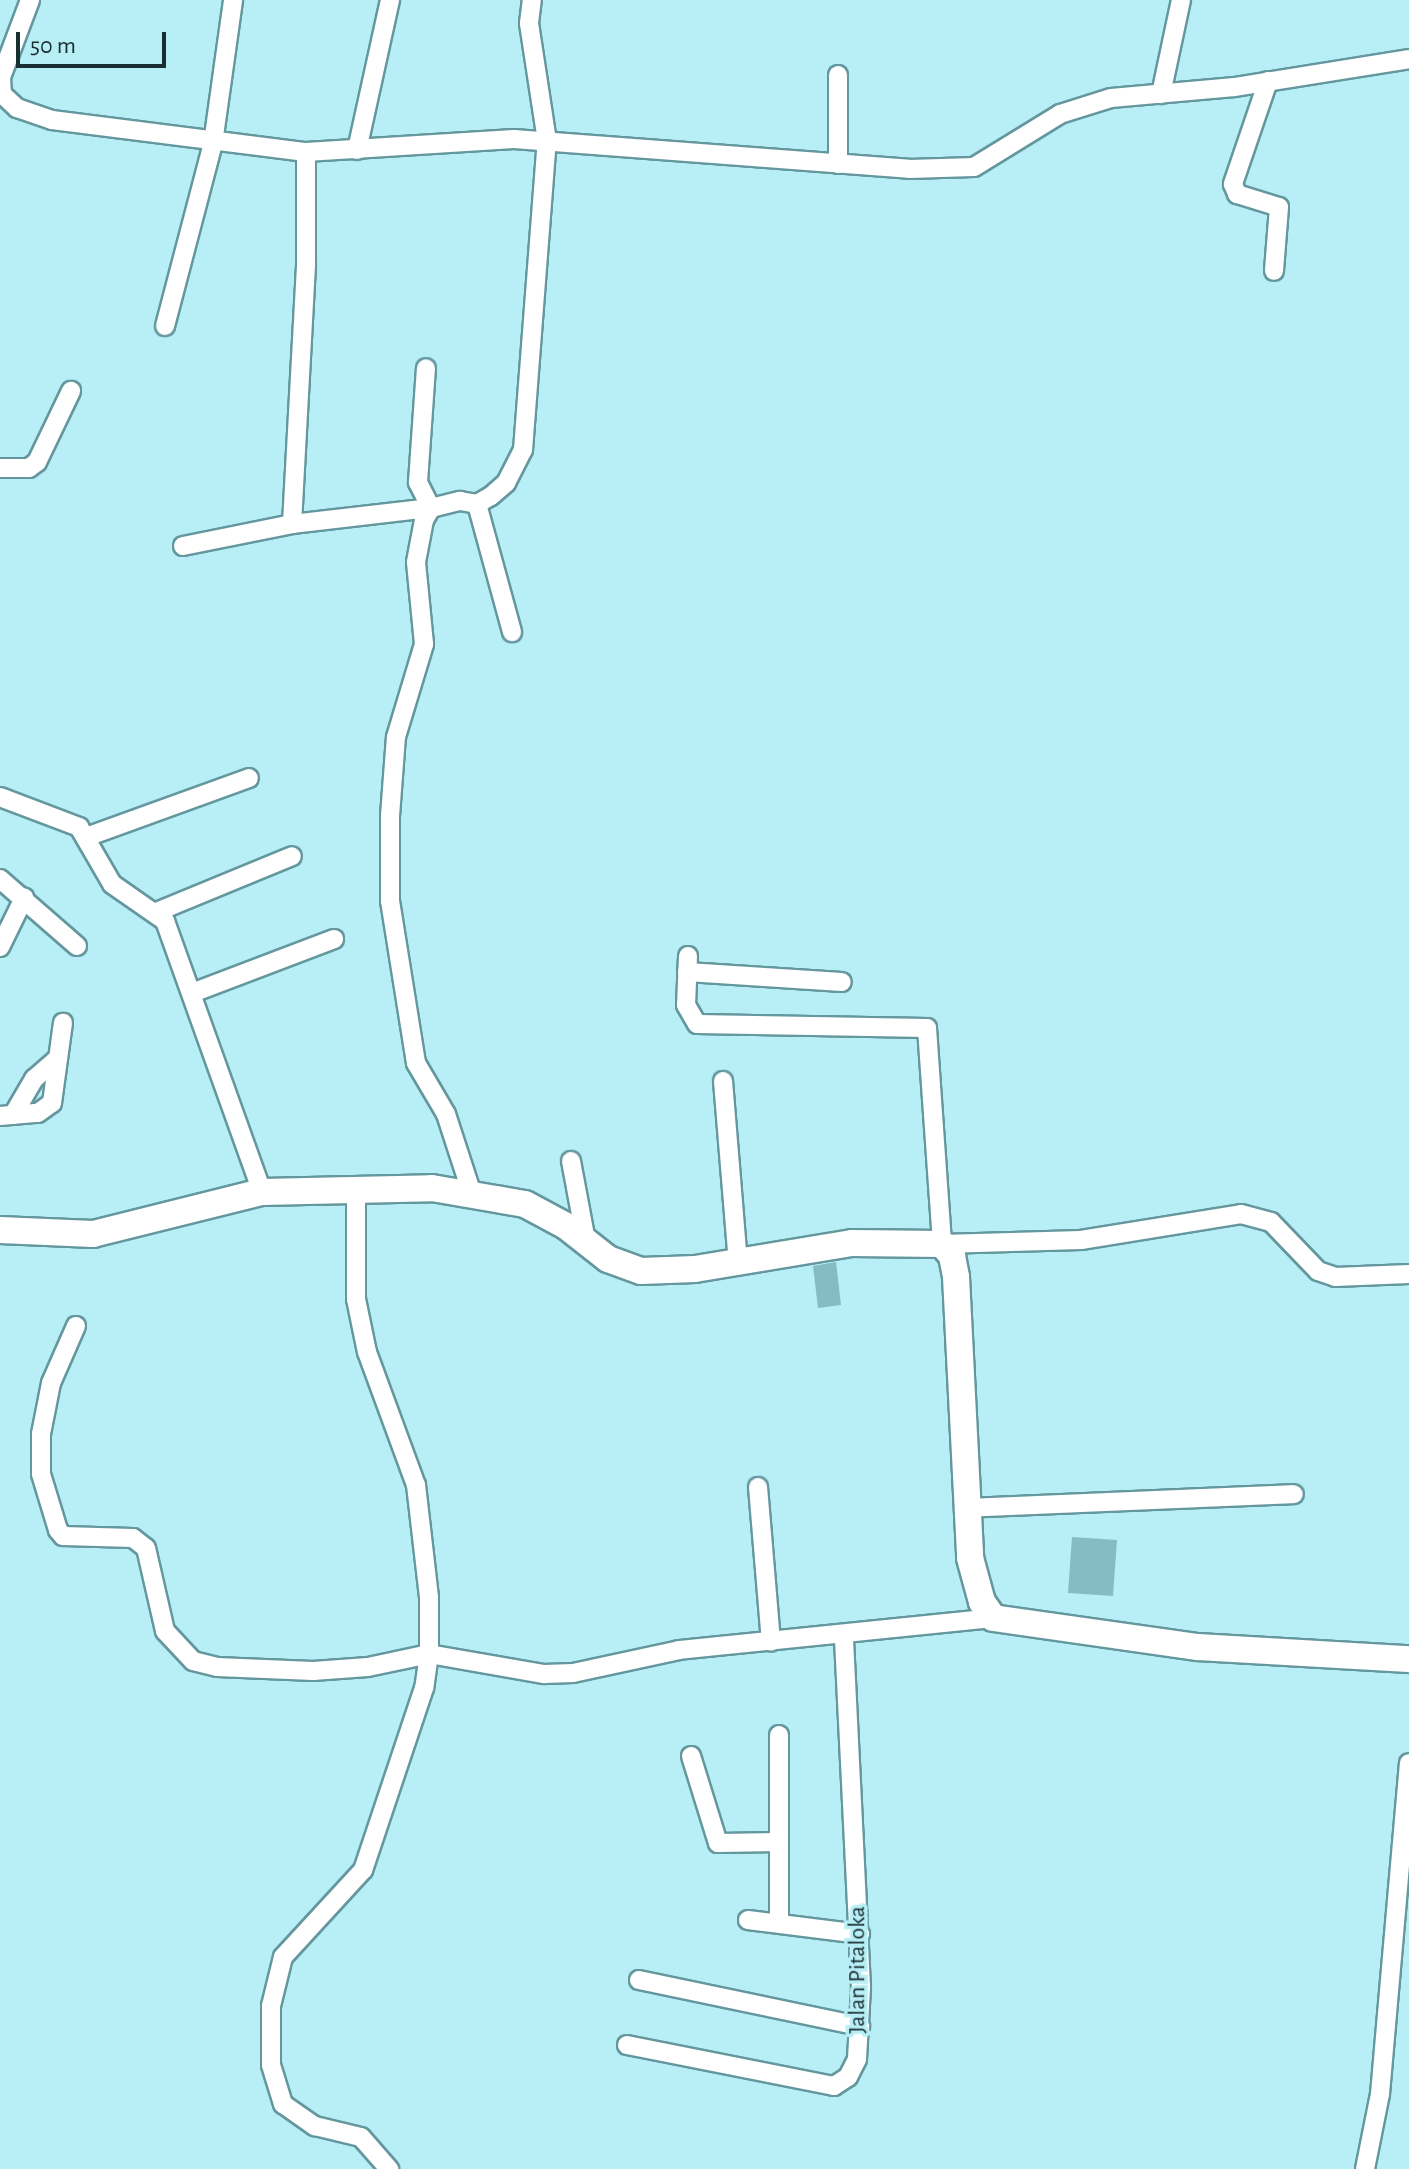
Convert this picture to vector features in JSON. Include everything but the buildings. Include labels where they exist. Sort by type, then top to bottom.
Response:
[{"type":"street","points":[[30,0],[1,77],[2,94],[17,108],[52,120],[213,143],[306,152],[547,141],[838,164],[974,167],[1060,114],[1111,98],[1268,81],[1409,59]]},
{"type":"street","points":[[165,326],[213,143],[233,0]]},
{"type":"street","points":[[357,150],[390,0]]},
{"type":"street","points":[[183,546],[292,524],[431,508],[460,501],[477,504],[506,483],[523,450],[547,141],[529,23],[532,0]]},
{"type":"street","points":[[1161,94],[1181,0]]},
{"type":"street","points":[[838,75],[838,164]]},
{"type":"street","points":[[1268,81],[1233,184],[1237,194],[1279,207],[1274,271]]},
{"type":"street","points":[[292,524],[306,263],[306,152]]},
{"type":"street","points":[[426,368],[418,482],[431,508],[419,537],[416,562],[424,644],[396,737],[390,901],[416,1063],[446,1114],[471,1191]]},
{"type":"street","points":[[0,468],[29,468],[37,462],[71,391]]},
{"type":"street","points":[[477,504],[512,632]]},
{"type":"street","points":[[89,836],[249,778]]},
{"type":"street","points":[[0,797],[79,827],[89,836],[112,884],[165,921],[262,1192]]},
{"type":"street","points":[[154,913],[292,856]]},
{"type":"street","points":[[0,879],[77,946]]},
{"type":"street","points":[[0,947],[24,898]]},
{"type":"street","points":[[192,993],[334,939]]},
{"type":"street","points":[[842,982],[688,964],[686,1005],[697,1024],[927,1028],[942,1244],[952,1256],[956,1277],[965,1508],[975,1581],[993,1618]]},
{"type":"street","points":[[6,1115],[38,1113],[52,1103],[63,1023]]},
{"type":"street","points":[[6,1115],[45,1065],[58,1058]]},
{"type":"street","points":[[723,1081],[738,1262]]},
{"type":"street","points":[[571,1161],[587,1244]]},
{"type":"street","points":[[356,1187],[356,1299],[367,1352],[416,1485],[429,1597],[429,1654],[424,1688],[363,1870],[283,1957],[271,2006],[271,2065],[283,2104],[315,2126],[361,2137],[389,2169]]},
{"type":"street","points":[[0,1230],[93,1234],[262,1192],[356,1187],[471,1191],[525,1204],[625,1269],[641,1271],[738,1262],[852,1243],[1081,1240],[1241,1214],[1271,1222],[1318,1271],[1335,1277],[1409,1274]]},
{"type":"street","points":[[76,1326],[51,1383],[41,1434],[41,1474],[58,1530],[63,1536],[133,1538],[146,1548],[165,1631],[193,1661],[229,1668],[313,1671],[368,1667],[429,1654],[544,1674],[573,1673],[679,1650],[993,1618],[1198,1647],[1409,1659]]},
{"type":"street","points":[[758,1487],[771,1641]]},
{"type":"street","points":[[965,1508],[1294,1494]]},
{"type":"street","name":"Jalan Pitaloka","points":[[627,2045],[834,2086],[848,2077],[857,2059],[860,2026],[860,1934],[844,1634]]},
{"type":"street","points":[[779,1735],[779,1923]]},
{"type":"street","points":[[691,1756],[718,1843],[779,1842]]},
{"type":"street","points":[[1365,2169],[1380,2094],[1409,1763]]},
{"type":"street","points":[[748,1920],[860,1934]]},
{"type":"street","points":[[639,1980],[860,2026]]}]
